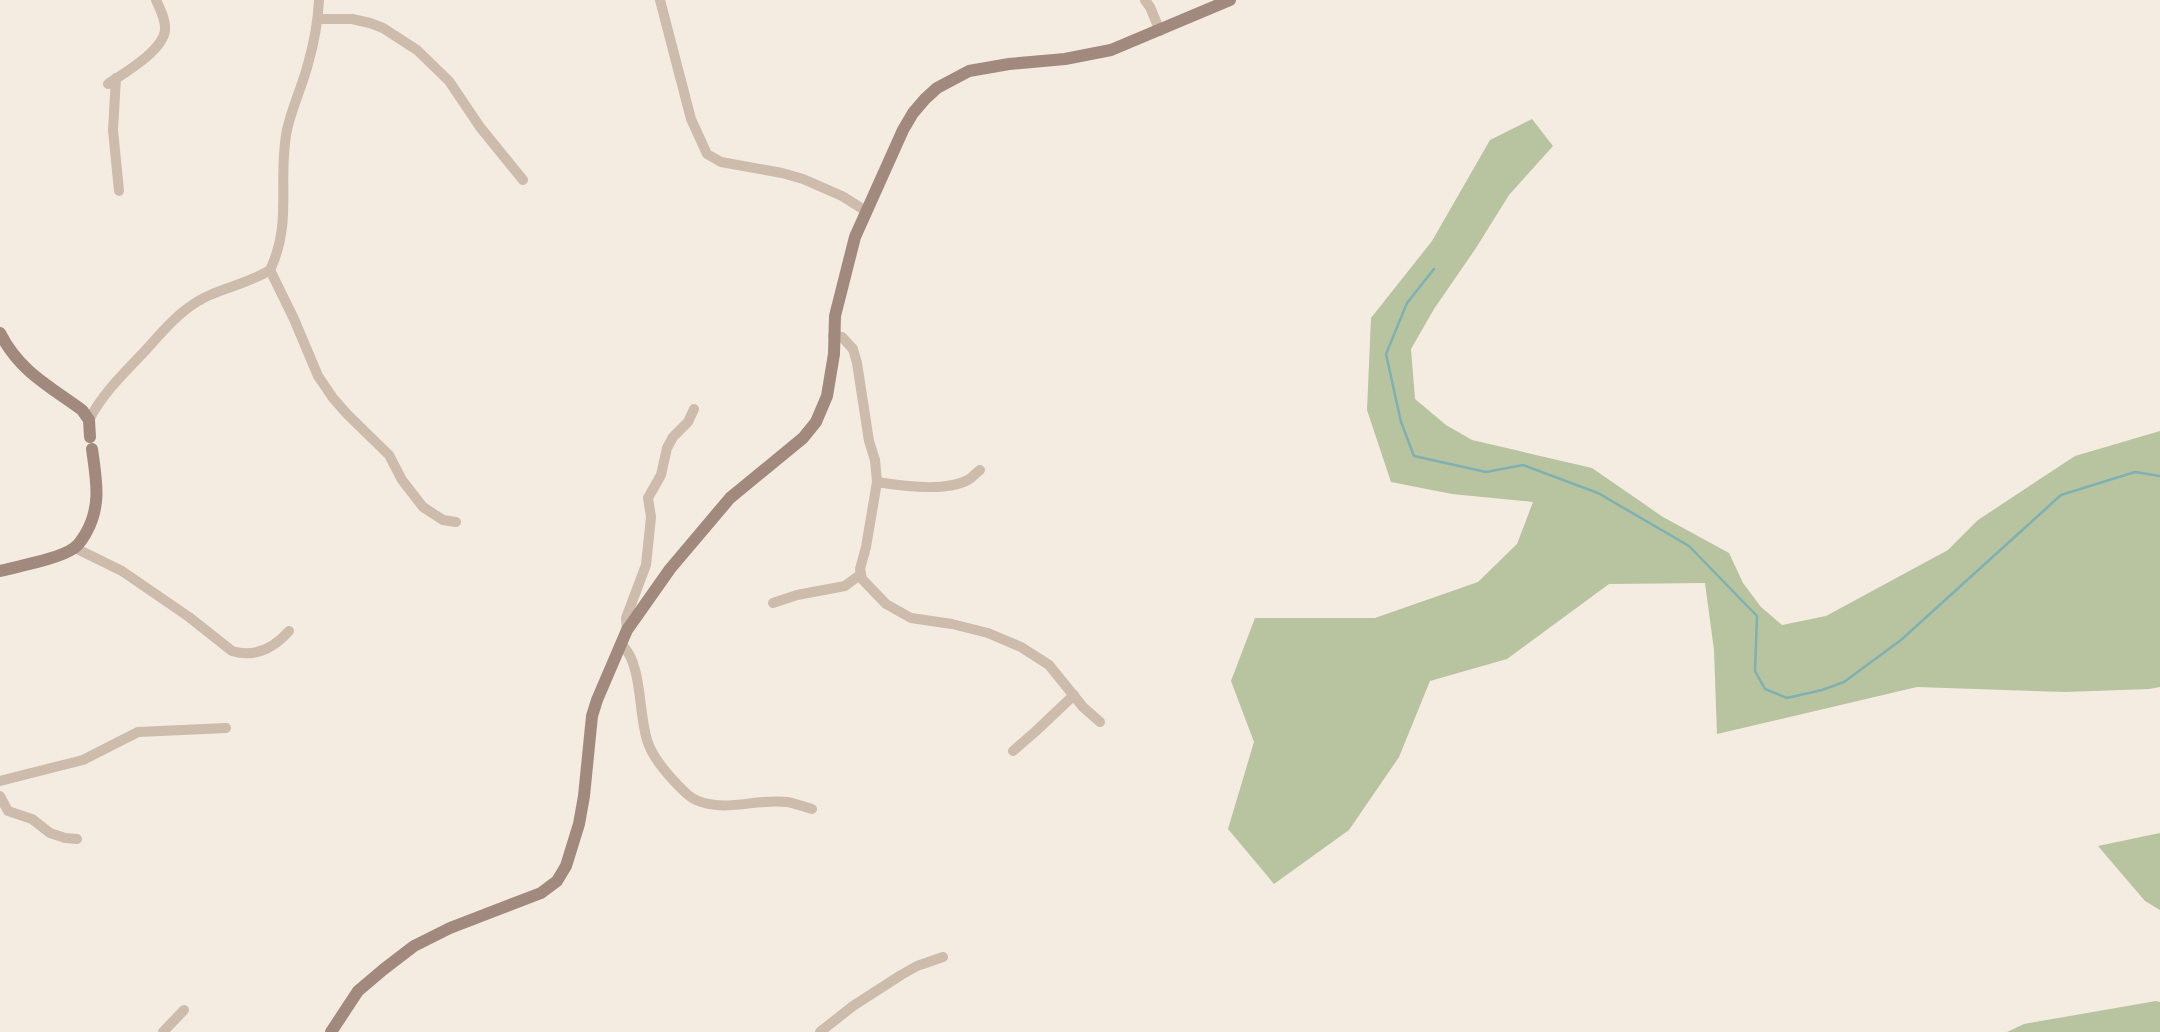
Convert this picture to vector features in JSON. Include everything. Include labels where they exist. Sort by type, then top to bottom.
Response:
[{"type":"street","points":[[119,191],[113,130],[112,81],[143,59],[161,42],[165,31],[163,17],[156,0]]},
{"type":"street","points":[[89,420],[116,382],[166,327],[188,307],[210,295],[242,284],[270,270],[281,240],[284,149],[287,130],[296,96],[308,66],[318,19],[319,0]]},
{"type":"street","points":[[660,0],[691,119],[707,154],[721,162],[782,173],[803,179],[842,196],[866,211]]},
{"type":"street","points":[[1145,0],[1160,31]]},
{"type":"street","points":[[331,1032],[358,991],[384,968],[414,946],[450,928],[541,892],[557,881],[566,866],[573,848],[584,796],[592,716],[627,630],[670,569],[730,498],[803,438],[816,422],[827,396],[831,377],[835,316],[847,263],[866,211],[903,130],[913,113],[937,88],[969,71],[988,66],[1088,55],[1111,50],[1230,0]]},
{"type":"street","points":[[318,19],[352,19],[370,22],[417,50],[449,81],[480,127],[523,180]]},
{"type":"street","points":[[270,270],[318,376],[333,398],[389,456],[402,480],[423,507],[443,520],[456,522]]},
{"type":"street","points":[[0,333],[7,347],[19,363],[82,410],[89,420],[97,489],[96,508],[87,530],[75,548],[58,555],[0,571]]},
{"type":"street","points":[[833,336],[842,338],[853,349],[857,363],[859,387],[869,442],[875,460],[877,482],[866,547],[860,569],[862,579],[886,604],[910,618],[952,624],[988,633],[1021,648],[1049,665],[1083,707],[1100,722]]},
{"type":"street","points":[[627,630],[626,618],[646,565],[651,517],[648,498],[661,475],[667,448],[673,438],[688,422],[694,409]]},
{"type":"street","points":[[877,482],[920,486],[958,484],[969,480],[980,470]]},
{"type":"street","points":[[75,548],[122,571],[188,617],[232,651],[240,654],[252,654],[266,650],[279,642],[289,631]]},
{"type":"street","points":[[773,603],[797,595],[845,586],[861,574]]},
{"type":"street","points":[[620,650],[626,649],[636,674],[639,704],[648,744],[660,766],[695,800],[710,804],[786,802],[812,809]]},
{"type":"street","points":[[1013,751],[1074,695]]},
{"type":"street","points":[[0,781],[83,760],[138,732],[226,728]]},
{"type":"street","points":[[0,796],[8,811],[32,819],[50,833],[65,838],[77,839]]},
{"type":"street","points":[[820,1032],[853,1006],[901,975],[917,966],[942,957]]},
{"type":"street","points":[[163,1032],[184,1010]]},
{"type":"green space","points":[[1532,119],[1553,146],[1509,195],[1476,248],[1434,309],[1411,349],[1415,399],[1446,425],[1472,440],[1592,468],[1663,517],[1729,553],[1743,583],[1761,607],[1782,625],[1826,616],[1948,550],[1978,520],[2075,456],[2160,431],[2160,687],[2065,692],[1917,687],[1717,734],[1714,650],[1705,583],[1609,584],[1507,659],[1430,681],[1399,757],[1349,830],[1274,884],[1228,829],[1254,742],[1231,681],[1255,618],[1375,618],[1478,582],[1517,544],[1533,502],[1452,494],[1391,482],[1367,410],[1371,318],[1432,241],[1490,140]]},
{"type":"green space","points":[[2160,833],[2160,910],[2145,901],[2098,846]]},
{"type":"green space","points":[[2156,1001],[2160,1002],[2160,1032],[2007,1032],[2024,1024]]},
{"type":"waterway","points":[[1434,269],[1407,303],[1386,354],[1401,422],[1414,456],[1486,472],[1523,465],[1598,493],[1689,546],[1757,616],[1755,671],[1765,689],[1787,698],[1822,690],[1844,682],[1901,640],[2061,495],[2135,472],[2160,476]]}]
